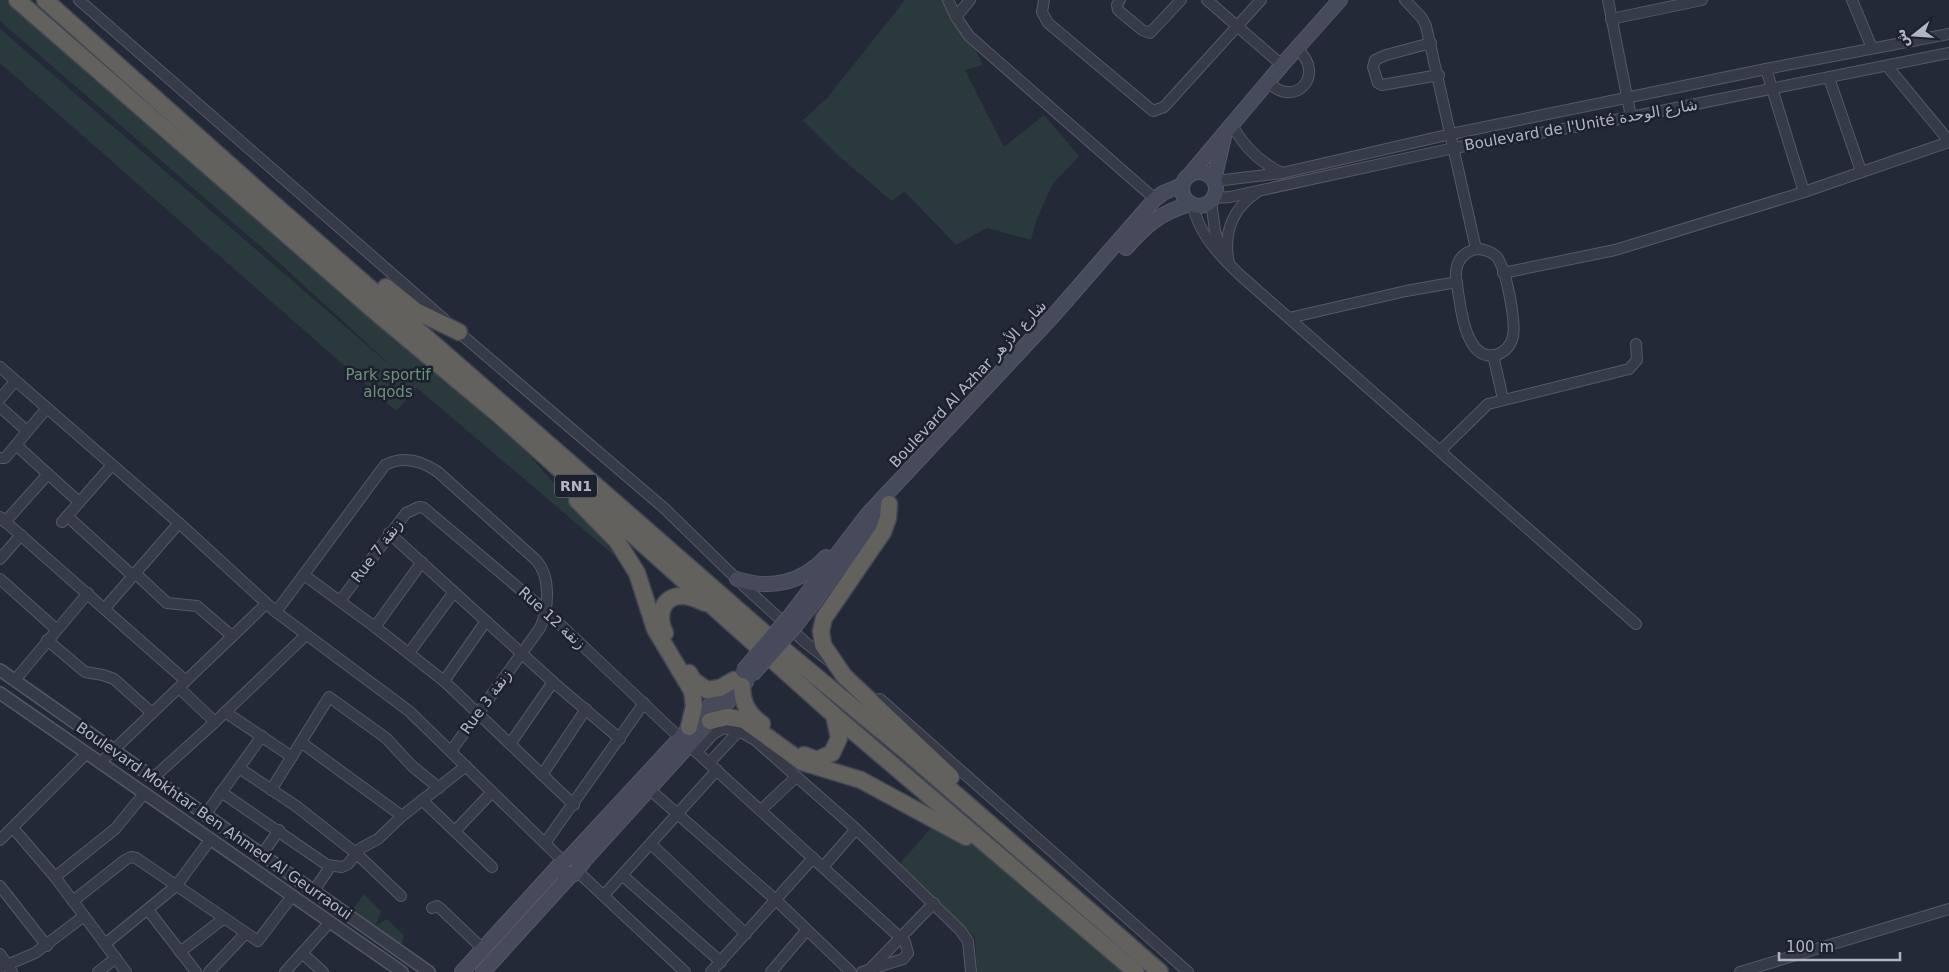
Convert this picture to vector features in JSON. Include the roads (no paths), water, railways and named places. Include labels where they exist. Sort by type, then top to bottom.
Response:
[{"type":"highway","name":"RN1","points":[[17,0],[379,315],[499,415],[632,536],[716,607],[834,715],[1136,972]]},
{"type":"highway","name":"RN1","points":[[47,0],[299,226],[784,650],[906,751],[1160,972]]},
{"type":"highway","points":[[299,226],[308,225],[318,229],[408,305],[458,332]]},
{"type":"highway","points":[[499,415],[617,541],[631,562],[655,629],[692,691],[694,706],[688,740]]},
{"type":"highway","points":[[889,504],[888,518],[883,532],[824,618],[820,636],[823,645],[835,664],[851,683],[983,807],[1018,850]]},
{"type":"highway","points":[[716,607],[682,595],[672,598],[664,604],[660,613],[660,623],[693,680],[701,688],[714,690],[743,678],[744,704],[755,719],[808,758],[825,758],[838,746],[839,738],[834,715]]},
{"type":"highway","points":[[706,718],[727,717],[744,720],[802,762],[861,780],[878,788],[970,840],[1080,924]]},
{"type":"main road","points":[[1229,129],[1218,155],[1214,180],[1216,187],[1212,200],[1203,206],[1191,204],[1183,196],[1182,185],[1296,48],[1340,0]]},
{"type":"main road","points":[[1192,173],[1201,171],[1214,180]]},
{"type":"main road","name":"Boulevard Al Azhar شارع الأزهر","points":[[793,621],[868,515],[1053,316],[1155,199],[1163,193],[1182,185]]},
{"type":"main road","name":"Boulevard Al Azhar شارع الأزهر","points":[[793,621],[889,504],[1060,322],[1146,225],[1167,212],[1191,204]]},
{"type":"main road","points":[[737,579],[756,584],[775,584],[794,580],[812,571],[826,558],[874,502],[899,482]]},
{"type":"main road","points":[[462,972],[483,949],[649,789],[706,718],[793,621]]},
{"type":"main road","points":[[483,972],[570,866],[688,740]]},
{"type":"street","points":[[79,0],[458,332],[664,508],[806,643],[869,690],[1188,972]]},
{"type":"street","points":[[948,0],[956,17],[970,36],[1155,199]]},
{"type":"street","points":[[956,17],[970,0]]},
{"type":"street","points":[[1044,0],[1042,12],[1048,22],[1153,111],[1164,107],[1237,25],[1262,0]]},
{"type":"street","points":[[1120,0],[1117,5],[1118,10],[1135,25],[1150,33],[1155,31],[1181,0]]},
{"type":"street","points":[[1405,0],[1422,18],[1431,43],[1476,249]]},
{"type":"street","points":[[1608,0],[1631,117]]},
{"type":"street","points":[[1611,19],[1702,0]]},
{"type":"street","points":[[1852,0],[1872,48]]},
{"type":"street","points":[[1215,2],[1237,25],[1282,65]]},
{"type":"street","name":"Boulevard de l'Unité شارع الوحدة","points":[[1214,180],[1235,180],[1282,173],[1451,134],[1766,69],[1949,34]]},
{"type":"street","points":[[1431,43],[1386,54],[1375,60],[1374,73],[1378,83],[1382,85],[1439,76]]},
{"type":"street","points":[[1268,82],[1279,91],[1285,93],[1293,92],[1305,85],[1309,79],[1309,65],[1306,58],[1296,48]]},
{"type":"street","name":"Boulevard de l'Unité شارع الوحدة","points":[[1212,200],[1454,148],[1631,117],[1949,53]]},
{"type":"street","points":[[1503,273],[1615,250],[1804,192],[1949,142],[1887,66]]},
{"type":"street","points":[[1766,69],[1804,192]]},
{"type":"street","points":[[1829,78],[1861,171]]},
{"type":"street","points":[[1229,129],[1253,154],[1282,173]]},
{"type":"street","points":[[1227,262],[1227,235],[1231,221],[1243,203],[1261,190]]},
{"type":"street","points":[[1212,200],[1215,231],[1227,262]]},
{"type":"street","points":[[1191,204],[1197,224],[1227,262],[1636,624]]},
{"type":"street","points":[[1476,249],[1493,253],[1498,259],[1503,273],[1514,329],[1510,344],[1506,350],[1493,355],[1480,353],[1472,344],[1457,282],[1458,261],[1465,253],[1476,249]]},
{"type":"street","points":[[1289,318],[1406,291],[1457,282]]},
{"type":"street","points":[[1440,451],[1482,408],[1503,399],[1629,369],[1637,360],[1636,344]]},
{"type":"street","points":[[1493,355],[1503,399]]},
{"type":"street","points":[[0,367],[179,523],[266,604],[398,703],[451,751],[545,843],[604,895],[685,972]]},
{"type":"street","points":[[0,399],[15,381]]},
{"type":"street","points":[[0,407],[28,431]]},
{"type":"street","points":[[0,458],[5,458],[47,408]]},
{"type":"street","points":[[16,445],[79,502]]},
{"type":"street","points":[[276,612],[385,465],[407,459],[419,461],[438,472],[541,565],[545,574],[547,612]]},
{"type":"street","points":[[112,465],[64,519],[167,603],[197,606],[232,636]]},
{"type":"street","points":[[48,474],[2,519],[104,608],[182,684],[215,722]]},
{"type":"street","name":"Rue 12 زنقة","points":[[419,506],[430,512],[547,612],[900,937]]},
{"type":"street","name":"Rue 7 زنقة","points":[[340,601],[406,512],[419,506]]},
{"type":"street","points":[[104,608],[179,523]]},
{"type":"street","points":[[389,533],[522,652],[552,682],[620,739]]},
{"type":"street","points":[[0,560],[21,535]]},
{"type":"street","points":[[375,627],[422,562]]},
{"type":"street","points":[[304,575],[444,681],[574,805]]},
{"type":"street","points":[[0,580],[56,629]]},
{"type":"street","points":[[409,653],[454,592]]},
{"type":"street","points":[[15,680],[88,593]]},
{"type":"street","points":[[100,763],[266,604]]},
{"type":"street","name":"Rue 3 زنقة","points":[[451,751],[540,628],[547,612]]},
{"type":"street","points":[[444,681],[486,621]]},
{"type":"street","points":[[153,778],[306,635]]},
{"type":"street","points":[[47,640],[85,672],[103,674],[114,679],[152,713]]},
{"type":"street","name":"Boulevard Mokhtar Ben Ahmed Al Geurraoui","points":[[0,670],[261,856],[428,972]]},
{"type":"street","points":[[510,744],[552,682]]},
{"type":"street","name":"Boulevard Mokhtar Ben Ahmed Al Geurraoui","points":[[0,693],[87,753],[143,795],[402,972]]},
{"type":"street","points":[[271,790],[330,697],[386,738],[412,766],[438,788]]},
{"type":"street","points":[[545,843],[574,805],[644,703]]},
{"type":"street","points":[[542,775],[586,709]]},
{"type":"street","points":[[225,712],[292,758]]},
{"type":"street","points":[[688,740],[721,729],[739,731],[755,740],[856,829],[934,903],[965,936],[970,950],[971,972]]},
{"type":"street","points":[[709,763],[739,731]]},
{"type":"street","points":[[205,815],[262,736]]},
{"type":"street","points":[[302,743],[402,816]]},
{"type":"street","points":[[0,840],[87,753]]},
{"type":"street","points":[[221,792],[279,830],[327,865],[342,867],[361,848],[378,839],[402,816],[466,766]]},
{"type":"street","points":[[239,768],[296,806],[357,854],[401,896]]},
{"type":"street","points":[[604,895],[717,770]]},
{"type":"street","points":[[760,810],[796,777]]},
{"type":"street","points":[[649,789],[777,900],[851,972]]},
{"type":"street","points":[[455,831],[492,792]]},
{"type":"street","points":[[54,877],[115,829],[143,795]]},
{"type":"street","points":[[422,800],[492,867]]},
{"type":"street","points":[[13,828],[73,901],[126,972]]},
{"type":"street","points":[[823,867],[856,829]]},
{"type":"street","points":[[261,856],[279,830]]},
{"type":"street","points":[[106,944],[176,886],[210,840]]},
{"type":"street","points":[[651,844],[746,934]]},
{"type":"street","points":[[73,901],[131,857],[136,858],[245,934],[258,941],[292,896]]},
{"type":"street","points":[[711,972],[813,858]]},
{"type":"street","points":[[313,892],[328,870],[327,865]]},
{"type":"street","points":[[622,875],[721,962]]},
{"type":"street","points":[[0,886],[47,946]]},
{"type":"street","points":[[866,971],[934,903]]},
{"type":"street","points":[[432,908],[439,907],[483,949]]},
{"type":"street","points":[[1740,972],[1949,909]]},
{"type":"street","points":[[148,910],[196,972]]},
{"type":"street","points":[[0,954],[7,968],[47,946],[84,916]]},
{"type":"street","points":[[180,952],[223,919]]},
{"type":"street","points":[[285,972],[330,922]]},
{"type":"street","points":[[771,972],[808,930]]},
{"type":"street","points":[[209,972],[245,934]]},
{"type":"street","points":[[866,971],[906,957],[908,949],[900,937]]},
{"type":"street","points":[[303,954],[323,972]]},
{"type":"street","points":[[98,972],[116,958]]},
{"type":"park label","name":"Park sportif alqods","points":[[388,384]]}]
